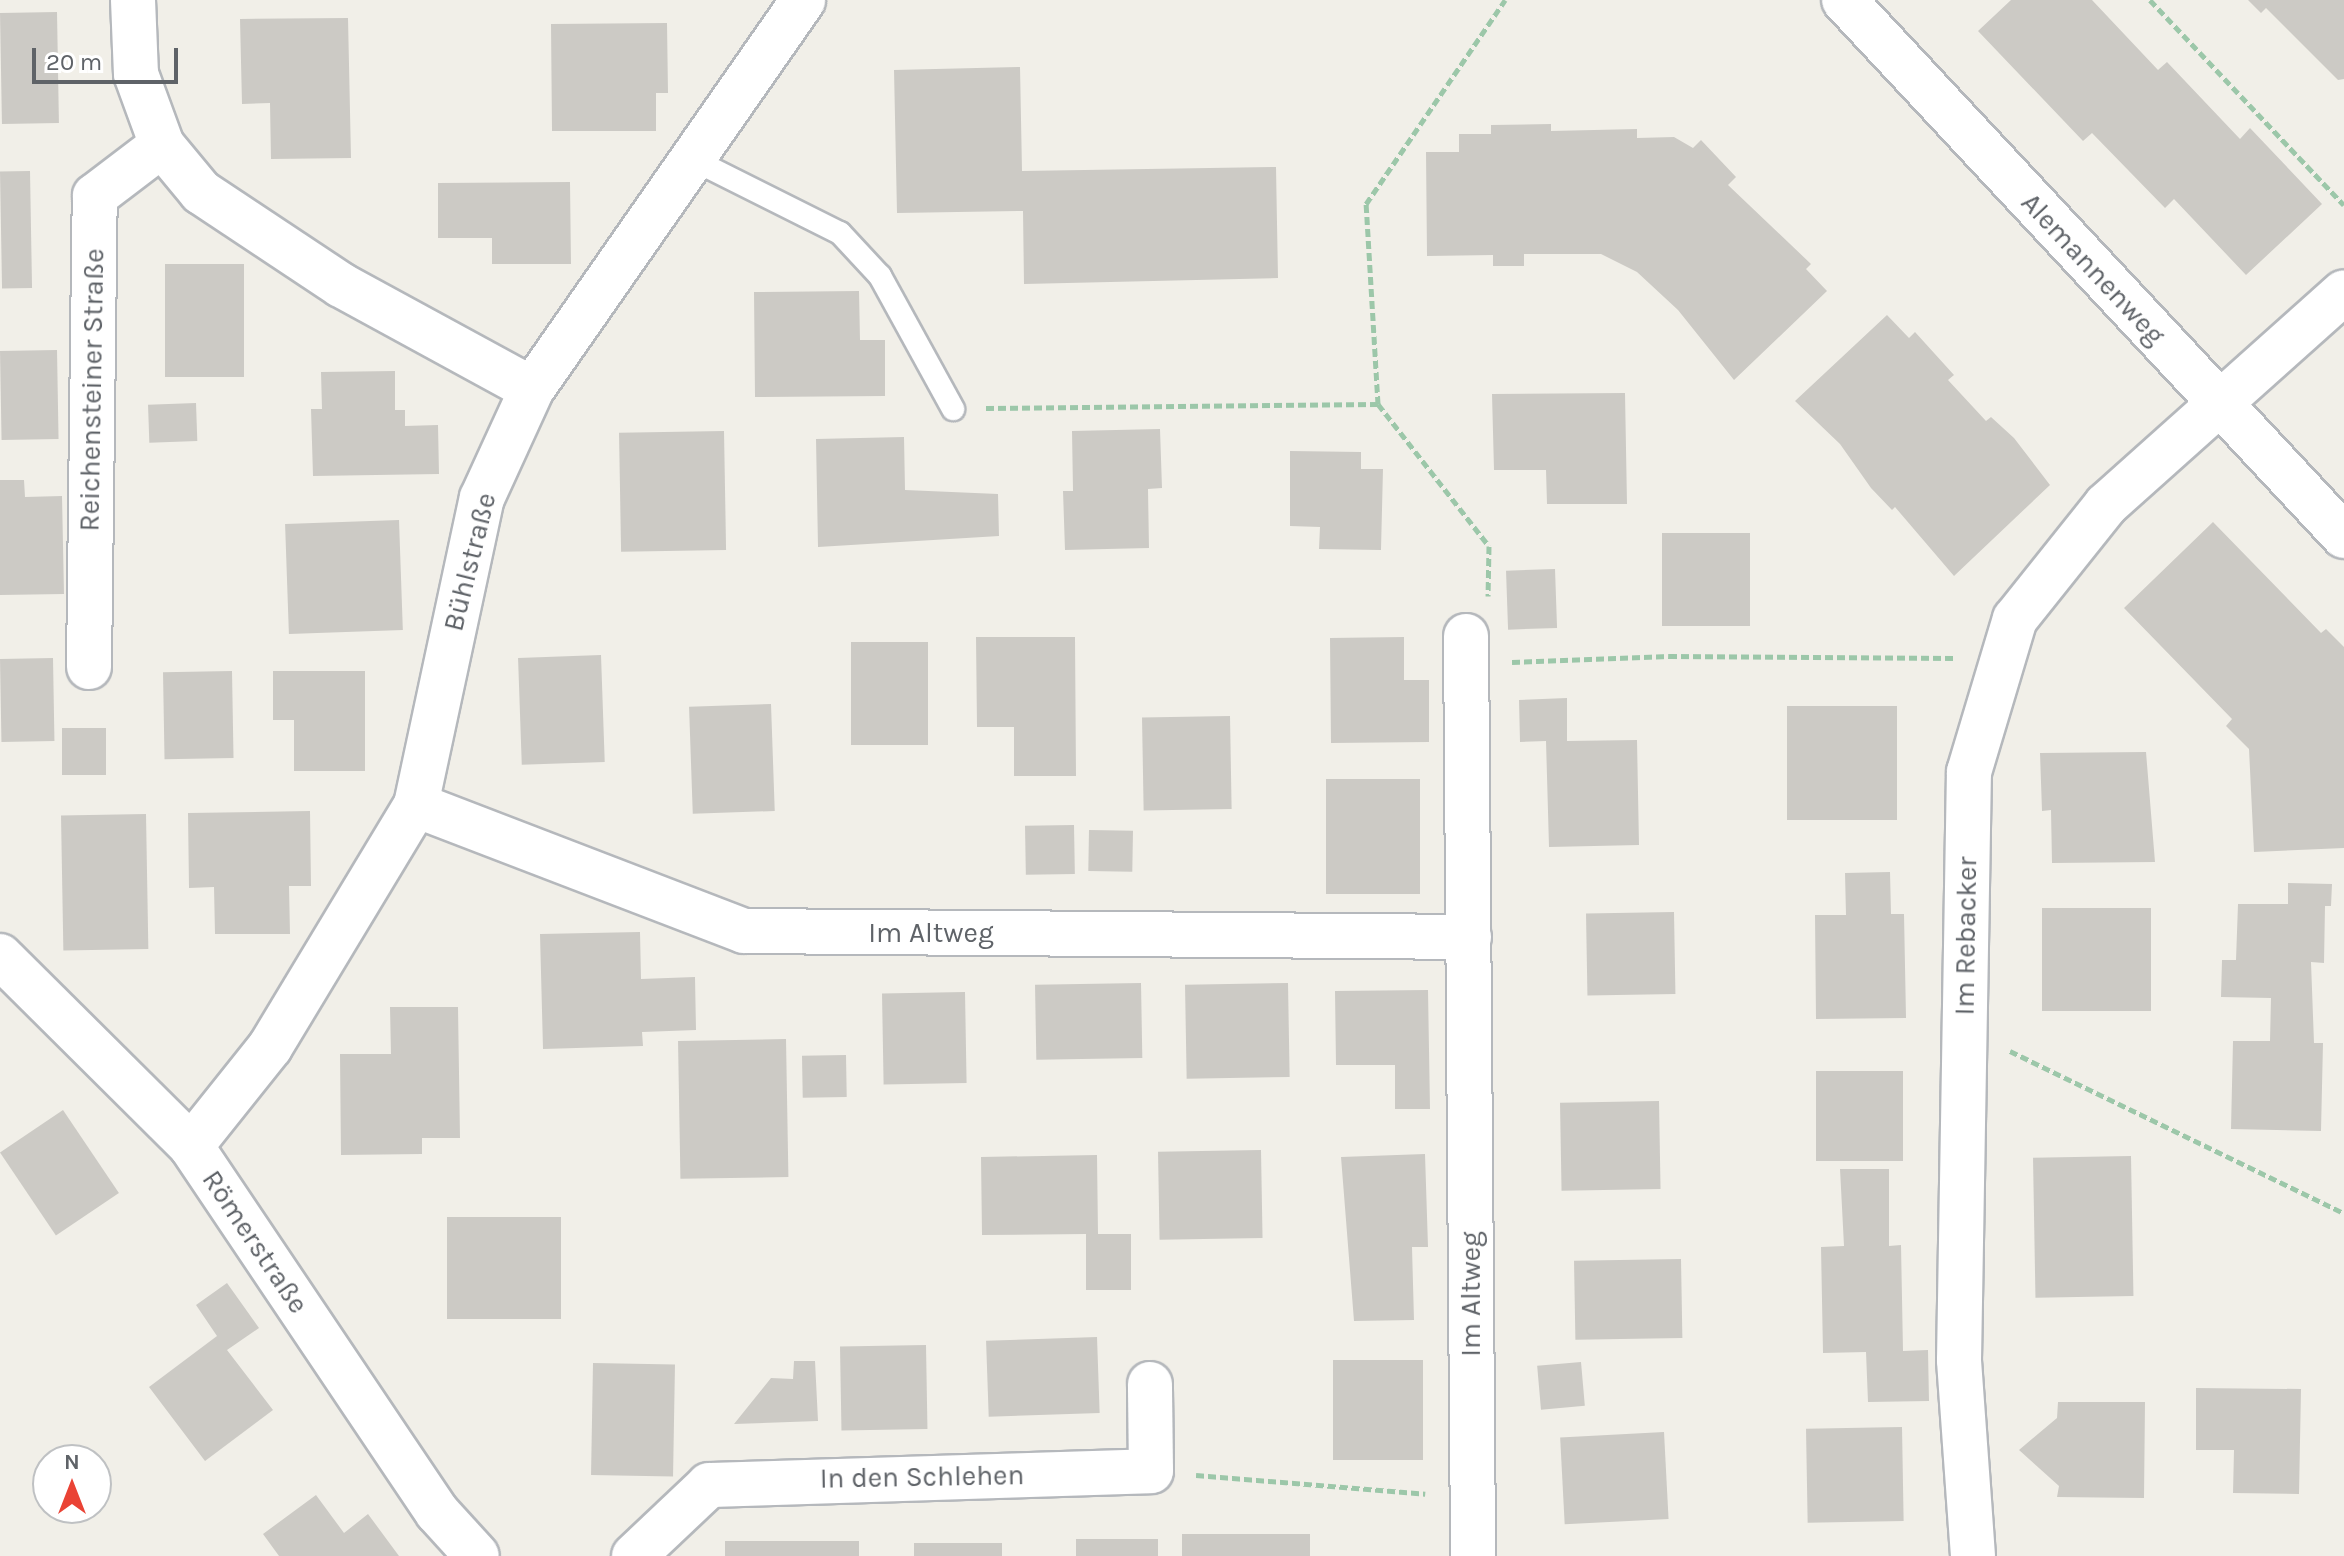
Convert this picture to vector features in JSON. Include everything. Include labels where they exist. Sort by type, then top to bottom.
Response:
[{"type":"street","points":[[133,0],[136,74],[162,145],[201,192],[328,276],[532,389]]},
{"type":"street","name":"Bühlstraße","points":[[191,1146],[270,1047],[416,805],[482,498],[532,389],[803,0]]},
{"type":"street","name":"Alemannenweg","points":[[1844,0],[2344,536]]},
{"type":"street","name":"Reichensteiner Straße","points":[[89,667],[95,196],[162,145]]},
{"type":"street","name":"Im Rebacker","points":[[1973,1556],[1959,1360],[1969,772],[2015,619],[2106,505],[2344,292]]},
{"type":"street","name":"Im Altweg","points":[[1467,650],[1473,1556]]},
{"type":"street","name":"Im Altweg","points":[[416,805],[744,931],[1469,937]]},
{"type":"street","name":"Römerstraße","points":[[0,956],[191,1146],[437,1512],[477,1556]]},
{"type":"street","points":[[1150,1384],[1151,1471]]},
{"type":"street","name":"In den Schlehen","points":[[634,1556],[709,1485],[1151,1471]]},
{"type":"lane","points":[[694,160],[840,233],[880,276],[953,409]]},
{"type":"path","points":[[1467,650],[1487,636],[1489,546],[1378,404],[1366,204],[1505,0]]},
{"type":"path","points":[[2150,0],[2344,205]]},
{"type":"path","points":[[953,409],[1378,404]]},
{"type":"path","points":[[1467,650],[1669,656],[2003,659]]},
{"type":"path","points":[[2042,1067],[2344,1213]]},
{"type":"path","points":[[1151,1471],[1473,1498]]},
{"type":"building","points":[[2011,0],[2092,0],[2158,70],[2167,62],[2240,139],[2250,128],[2322,204],[2246,275],[2174,199],[2165,208],[2092,133],[2083,141],[1978,31]]},
{"type":"building","points":[[2248,0],[2344,0],[2344,79],[2338,80],[2266,8],[2261,13]]},
{"type":"building","points":[[57,12],[59,123],[2,124],[0,13]]},
{"type":"building","points":[[348,18],[351,158],[271,159],[270,103],[242,104],[240,19]]},
{"type":"building","points":[[667,23],[668,93],[656,93],[656,131],[552,131],[551,24]]},
{"type":"building","points":[[1020,67],[1022,171],[1276,167],[1278,278],[1024,284],[1023,211],[897,213],[894,70]]},
{"type":"building","points":[[1551,124],[1551,131],[1637,129],[1637,138],[1674,137],[1693,148],[1701,140],[1736,177],[1728,185],[1811,264],[1806,269],[1827,291],[1734,380],[1678,310],[1637,272],[1601,254],[1524,254],[1524,266],[1493,266],[1493,255],[1427,256],[1426,152],[1459,152],[1459,134],[1491,134],[1491,125]]},
{"type":"building","points":[[30,171],[32,288],[2,289],[0,172]]},
{"type":"building","points":[[570,182],[571,264],[492,264],[492,238],[438,238],[438,183]]},
{"type":"building","points":[[165,264],[244,264],[244,377],[165,377]]},
{"type":"building","points":[[859,291],[860,340],[885,340],[885,396],[755,397],[754,292]]},
{"type":"building","points":[[1887,315],[1909,338],[1915,332],[1954,375],[1948,380],[1986,421],[1991,417],[2014,438],[2050,485],[1954,576],[1895,507],[1892,510],[1871,488],[1840,444],[1795,401]]},
{"type":"building","points":[[57,350],[59,439],[2,440],[0,351]]},
{"type":"building","points":[[395,371],[395,410],[405,410],[405,426],[438,425],[439,474],[313,476],[311,409],[322,409],[321,372]]},
{"type":"building","points":[[1625,393],[1627,504],[1547,504],[1546,470],[1494,470],[1492,394]]},
{"type":"building","points":[[196,403],[197,441],[149,443],[148,405]]},
{"type":"building","points":[[1160,429],[1162,488],[1148,489],[1149,548],[1065,550],[1063,491],[1073,491],[1072,431]]},
{"type":"building","points":[[724,431],[726,550],[621,552],[619,433]]},
{"type":"building","points":[[904,437],[905,490],[998,494],[999,536],[818,547],[816,439]]},
{"type":"building","points":[[1290,451],[1361,452],[1361,469],[1383,469],[1381,550],[1319,549],[1320,527],[1290,526]]},
{"type":"building","points":[[0,480],[24,480],[25,497],[62,496],[64,594],[0,595]]},
{"type":"building","points":[[399,520],[403,630],[289,634],[285,524]]},
{"type":"building","points":[[2213,522],[2321,633],[2326,629],[2344,647],[2344,848],[2254,852],[2249,749],[2226,726],[2232,719],[2124,608]]},
{"type":"building","points":[[1662,533],[1750,533],[1750,626],[1662,626]]},
{"type":"building","points":[[1555,569],[1557,628],[1508,630],[1506,571]]},
{"type":"building","points":[[976,637],[1075,637],[1076,776],[1014,776],[1014,727],[977,727]]},
{"type":"building","points":[[1404,637],[1404,680],[1429,680],[1429,742],[1331,743],[1330,638]]},
{"type":"building","points":[[851,642],[928,642],[928,745],[851,745]]},
{"type":"building","points":[[601,655],[605,762],[522,765],[518,658]]},
{"type":"building","points":[[53,658],[54,741],[1,742],[0,659]]},
{"type":"building","points":[[232,671],[234,758],[165,759],[163,672]]},
{"type":"building","points":[[273,671],[365,671],[365,771],[294,771],[294,720],[273,720]]},
{"type":"building","points":[[1567,698],[1567,741],[1637,740],[1639,845],[1549,847],[1546,741],[1520,742],[1519,700]]},
{"type":"building","points":[[771,704],[775,811],[693,814],[689,707]]},
{"type":"building","points":[[1787,706],[1897,706],[1897,820],[1787,820]]},
{"type":"building","points":[[1230,716],[1232,809],[1144,811],[1142,718]]},
{"type":"building","points":[[62,728],[106,728],[106,775],[62,775]]},
{"type":"building","points":[[2146,752],[2155,862],[2052,863],[2051,810],[2042,811],[2040,753]]},
{"type":"building","points":[[1326,779],[1420,779],[1420,894],[1326,894]]},
{"type":"building","points":[[310,811],[311,886],[289,886],[290,934],[215,934],[214,887],[189,888],[188,813]]},
{"type":"building","points":[[146,814],[148,949],[63,950],[61,815]]},
{"type":"building","points":[[1074,825],[1075,874],[1026,875],[1025,826]]},
{"type":"building","points":[[1089,830],[1133,831],[1132,872],[1088,871]]},
{"type":"building","points":[[1890,872],[1891,914],[1904,914],[1906,1018],[1816,1019],[1815,915],[1846,915],[1845,873]]},
{"type":"building","points":[[2288,883],[2332,884],[2331,906],[2325,906],[2324,963],[2311,962],[2314,1043],[2323,1043],[2321,1131],[2231,1129],[2233,1041],[2270,1041],[2271,998],[2221,997],[2222,960],[2236,960],[2238,904],[2288,904]]},
{"type":"building","points":[[2042,908],[2151,908],[2151,1011],[2042,1011]]},
{"type":"building","points":[[1674,912],[1675,994],[1587,996],[1586,914]]},
{"type":"building","points":[[640,932],[641,979],[695,977],[696,1030],[642,1032],[643,1046],[543,1049],[540,934]]},
{"type":"building","points":[[1141,983],[1142,1058],[1036,1060],[1035,985]]},
{"type":"building","points":[[1288,983],[1290,1077],[1187,1079],[1185,985]]},
{"type":"building","points":[[1428,990],[1430,1109],[1395,1109],[1395,1065],[1336,1065],[1335,991]]},
{"type":"building","points":[[965,992],[967,1083],[884,1084],[882,993]]},
{"type":"building","points":[[390,1007],[458,1007],[460,1138],[422,1138],[422,1154],[341,1155],[340,1054],[391,1054]]},
{"type":"building","points":[[786,1039],[788,1177],[680,1179],[678,1041]]},
{"type":"building","points":[[846,1055],[847,1097],[803,1098],[802,1056]]},
{"type":"building","points":[[1816,1071],[1903,1071],[1903,1161],[1816,1161]]},
{"type":"building","points":[[1659,1101],[1661,1189],[1562,1191],[1560,1103]]},
{"type":"building","points":[[63,1110],[119,1193],[56,1235],[0,1152]]},
{"type":"building","points":[[1261,1150],[1263,1238],[1160,1240],[1158,1152]]},
{"type":"building","points":[[1425,1154],[1428,1247],[1412,1247],[1414,1320],[1354,1321],[1341,1157]]},
{"type":"building","points":[[1097,1155],[1098,1234],[1131,1234],[1131,1290],[1086,1290],[1086,1234],[982,1235],[981,1157]]},
{"type":"building","points":[[2131,1156],[2133,1296],[2035,1298],[2033,1158]]},
{"type":"building","points":[[1840,1169],[1889,1169],[1889,1246],[1901,1245],[1903,1351],[1928,1350],[1929,1401],[1868,1402],[1866,1352],[1823,1353],[1821,1247],[1844,1246]]},
{"type":"building","points":[[447,1217],[561,1217],[561,1319],[447,1319]]},
{"type":"building","points":[[1681,1259],[1682,1338],[1575,1340],[1574,1261]]},
{"type":"building","points":[[227,1283],[259,1328],[227,1350],[273,1410],[205,1461],[149,1387],[217,1336],[196,1305]]},
{"type":"building","points":[[1097,1337],[1100,1413],[989,1417],[986,1341]]},
{"type":"building","points":[[926,1345],[927,1429],[841,1430],[840,1347]]},
{"type":"building","points":[[1333,1360],[1423,1360],[1423,1460],[1333,1460]]},
{"type":"building","points":[[794,1361],[815,1361],[818,1421],[734,1424],[771,1378],[793,1379]]},
{"type":"building","points":[[1581,1362],[1585,1406],[1541,1410],[1537,1366]]},
{"type":"building","points":[[593,1363],[675,1364],[673,1476],[591,1475]]},
{"type":"building","points":[[2196,1388],[2301,1389],[2299,1494],[2233,1493],[2234,1450],[2196,1450]]},
{"type":"building","points":[[2058,1402],[2145,1402],[2144,1498],[2057,1497],[2059,1486],[2019,1450],[2057,1418]]},
{"type":"building","points":[[1902,1427],[1904,1521],[1808,1523],[1806,1429]]},
{"type":"building","points":[[1664,1432],[1669,1519],[1565,1524],[1560,1437]]},
{"type":"building","points":[[316,1495],[344,1533],[368,1514],[399,1556],[279,1556],[263,1534]]},
{"type":"building","points":[[1182,1534],[1310,1534],[1310,1556],[1182,1556]]},
{"type":"building","points":[[1076,1539],[1158,1539],[1158,1556],[1076,1556]]},
{"type":"building","points":[[725,1541],[859,1541],[859,1556],[725,1556]]},
{"type":"building","points":[[914,1543],[1002,1543],[1002,1556],[914,1556]]}]
